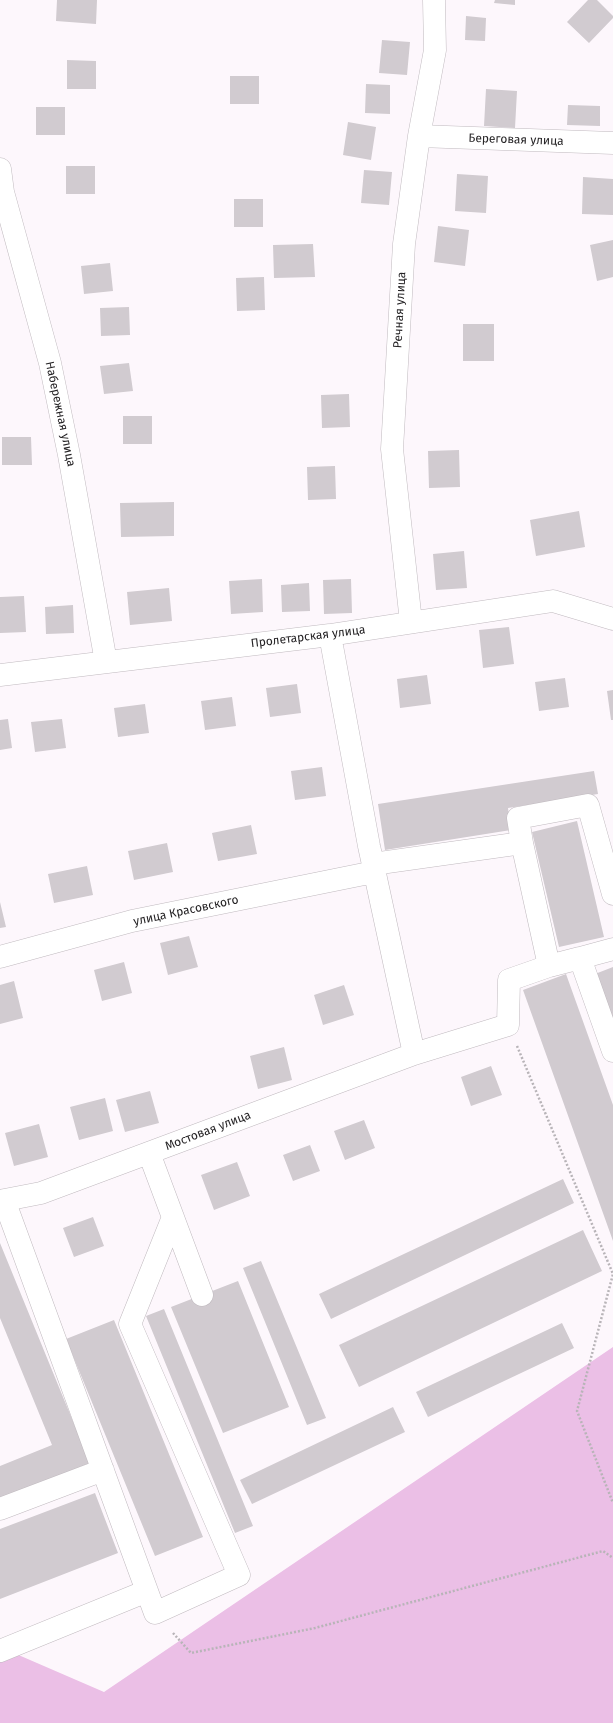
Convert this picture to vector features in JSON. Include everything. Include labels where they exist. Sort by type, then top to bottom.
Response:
[{"type":"street","name":"Речная улица","points":[[411,622],[392,449],[404,244],[419,136],[435,50],[434,0]]},
{"type":"street","name":"Береговая улица","points":[[419,136],[613,143]]},
{"type":"street","name":"Набережная улица","points":[[0,168],[2,192],[50,364],[69,455],[106,662]]},
{"type":"street","name":"Пролетарская улица","points":[[0,676],[330,635],[553,600],[613,619]]},
{"type":"street","points":[[330,635],[374,868],[414,1054]]},
{"type":"street","points":[[549,966],[518,818],[588,804],[613,894]]},
{"type":"street","name":"улица Красовского","points":[[0,957],[132,921],[374,868],[522,842]]},
{"type":"street","points":[[508,1025],[509,980],[549,966],[613,949]]},
{"type":"street","points":[[580,958],[613,1051]]},
{"type":"street","name":"Мостовая улица","points":[[2,1201],[41,1193],[414,1054],[508,1025]]},
{"type":"street","points":[[149,1153],[202,1296]]},
{"type":"street","points":[[2,1201],[155,1612],[239,1575],[130,1324],[172,1217]]},
{"type":"street","points":[[0,1509],[103,1470]]},
{"type":"street","points":[[0,1651],[147,1590]]},
{"type":"path","points":[[508,1025],[613,1274],[577,1411],[613,1503]]},
{"type":"path","points":[[155,1612],[190,1653],[315,1628],[603,1550],[613,1558]]},
{"type":"shaded area","points":[[613,1347],[613,1723],[0,1723],[0,1647],[104,1692]]},
{"type":"building","points":[[57,0],[97,0],[96,24],[56,21]]},
{"type":"building","points":[[495,0],[515,0],[515,5],[494,3]]},
{"type":"building","points":[[588,0],[597,0],[613,16],[613,18],[589,43],[567,22]]},
{"type":"building","points":[[466,16],[486,18],[485,41],[465,40]]},
{"type":"building","points":[[382,40],[410,42],[407,75],[379,73]]},
{"type":"building","points":[[67,60],[96,61],[96,89],[67,89]]},
{"type":"building","points":[[230,76],[259,76],[259,104],[230,104]]},
{"type":"building","points":[[366,84],[390,85],[390,114],[365,113]]},
{"type":"building","points":[[486,89],[517,91],[515,128],[484,126]]},
{"type":"building","points":[[568,105],[600,106],[600,126],[567,125]]},
{"type":"building","points":[[36,107],[65,107],[65,135],[36,135]]},
{"type":"building","points":[[348,122],[376,127],[371,160],[343,155]]},
{"type":"building","points":[[66,166],[95,166],[95,194],[66,194]]},
{"type":"building","points":[[364,170],[392,172],[389,205],[361,203]]},
{"type":"building","points":[[457,174],[488,176],[486,213],[455,211]]},
{"type":"building","points":[[583,177],[613,179],[613,215],[582,214]]},
{"type":"building","points":[[234,199],[263,199],[263,227],[234,227]]},
{"type":"building","points":[[438,226],[469,230],[465,266],[434,262]]},
{"type":"building","points":[[613,240],[613,277],[597,281],[590,245]]},
{"type":"building","points":[[313,244],[315,277],[274,278],[273,245]]},
{"type":"building","points":[[110,263],[113,291],[84,294],[81,266]]},
{"type":"building","points":[[264,277],[265,310],[237,311],[236,278]]},
{"type":"building","points":[[129,307],[130,335],[101,336],[100,308]]},
{"type":"building","points":[[463,324],[494,324],[494,361],[463,361]]},
{"type":"building","points":[[129,363],[133,391],[104,394],[100,366]]},
{"type":"building","points":[[349,394],[350,427],[322,428],[321,395]]},
{"type":"building","points":[[123,416],[152,416],[152,444],[123,444]]},
{"type":"building","points":[[2,437],[31,437],[32,465],[2,465]]},
{"type":"building","points":[[459,450],[460,487],[429,488],[428,451]]},
{"type":"building","points":[[335,466],[336,499],[308,500],[307,467]]},
{"type":"building","points":[[174,502],[174,536],[121,537],[120,503]]},
{"type":"building","points":[[579,511],[585,547],[536,556],[530,520]]},
{"type":"building","points":[[464,551],[467,588],[436,590],[433,554]]},
{"type":"building","points":[[262,579],[263,612],[231,614],[229,581]]},
{"type":"building","points":[[351,579],[352,613],[324,614],[323,580]]},
{"type":"building","points":[[309,583],[310,611],[282,612],[281,585]]},
{"type":"building","points":[[169,588],[172,621],[130,625],[127,592]]},
{"type":"building","points":[[24,596],[26,632],[0,633],[0,597]]},
{"type":"building","points":[[73,605],[74,633],[46,634],[45,607]]},
{"type":"building","points":[[509,627],[514,664],[483,668],[479,630]]},
{"type":"building","points":[[427,675],[431,704],[400,708],[397,679]]},
{"type":"building","points":[[565,678],[569,707],[539,711],[535,682]]},
{"type":"building","points":[[297,684],[301,713],[270,717],[266,688]]},
{"type":"building","points":[[613,690],[613,720],[611,720],[607,691]]},
{"type":"building","points":[[232,697],[236,726],[205,730],[201,701]]},
{"type":"building","points":[[145,704],[149,733],[118,737],[114,708]]},
{"type":"building","points":[[8,719],[12,748],[0,750],[0,720]]},
{"type":"building","points":[[62,719],[66,748],[35,752],[31,722]]},
{"type":"building","points":[[322,767],[326,796],[295,800],[291,771]]},
{"type":"building","points":[[594,771],[598,794],[508,808],[511,830],[385,850],[378,804]]},
{"type":"building","points":[[577,821],[604,937],[559,947],[532,832]]},
{"type":"building","points":[[251,825],[257,854],[218,861],[212,833]]},
{"type":"building","points":[[167,843],[173,872],[134,880],[128,851]]},
{"type":"building","points":[[87,866],[93,895],[54,903],[48,874]]},
{"type":"building","points":[[0,902],[6,927],[0,928]]},
{"type":"building","points":[[189,936],[198,967],[168,975],[160,943]]},
{"type":"building","points":[[124,962],[132,993],[102,1001],[94,970]]},
{"type":"building","points":[[613,967],[613,1024],[595,974]]},
{"type":"building","points":[[566,974],[613,1105],[613,1241],[523,990]]},
{"type":"building","points":[[14,981],[23,1018],[0,1024],[0,985]]},
{"type":"building","points":[[344,985],[354,1015],[323,1025],[314,995]]},
{"type":"building","points":[[284,1047],[292,1080],[258,1089],[250,1056]]},
{"type":"building","points":[[491,1066],[502,1095],[471,1106],[461,1077]]},
{"type":"building","points":[[150,1091],[159,1123],[125,1132],[116,1100]]},
{"type":"building","points":[[105,1098],[113,1131],[79,1140],[70,1107]]},
{"type":"building","points":[[364,1120],[375,1148],[345,1160],[334,1131]]},
{"type":"building","points":[[39,1124],[48,1157],[14,1166],[5,1133]]},
{"type":"building","points":[[310,1145],[320,1171],[293,1181],[283,1155]]},
{"type":"building","points":[[237,1162],[250,1196],[214,1210],[201,1175]]},
{"type":"building","points":[[563,1179],[574,1203],[331,1319],[319,1294]]},
{"type":"building","points":[[93,1217],[104,1246],[74,1257],[63,1228]]},
{"type":"building","points":[[583,1230],[602,1271],[359,1387],[339,1345]]},
{"type":"building","points":[[0,1243],[90,1463],[0,1499],[0,1466],[52,1445],[0,1318]]},
{"type":"building","points":[[261,1261],[326,1418],[307,1425],[243,1268]]},
{"type":"building","points":[[238,1281],[289,1407],[223,1433],[171,1307]]},
{"type":"building","points":[[164,1309],[253,1526],[235,1533],[146,1316]]},
{"type":"building","points":[[114,1320],[203,1537],[155,1556],[66,1339]]},
{"type":"building","points":[[562,1323],[574,1348],[428,1417],[416,1392]]},
{"type":"building","points":[[393,1407],[405,1432],[252,1504],[240,1480]]},
{"type":"building","points":[[95,1493],[118,1553],[0,1599],[0,1529]]}]
